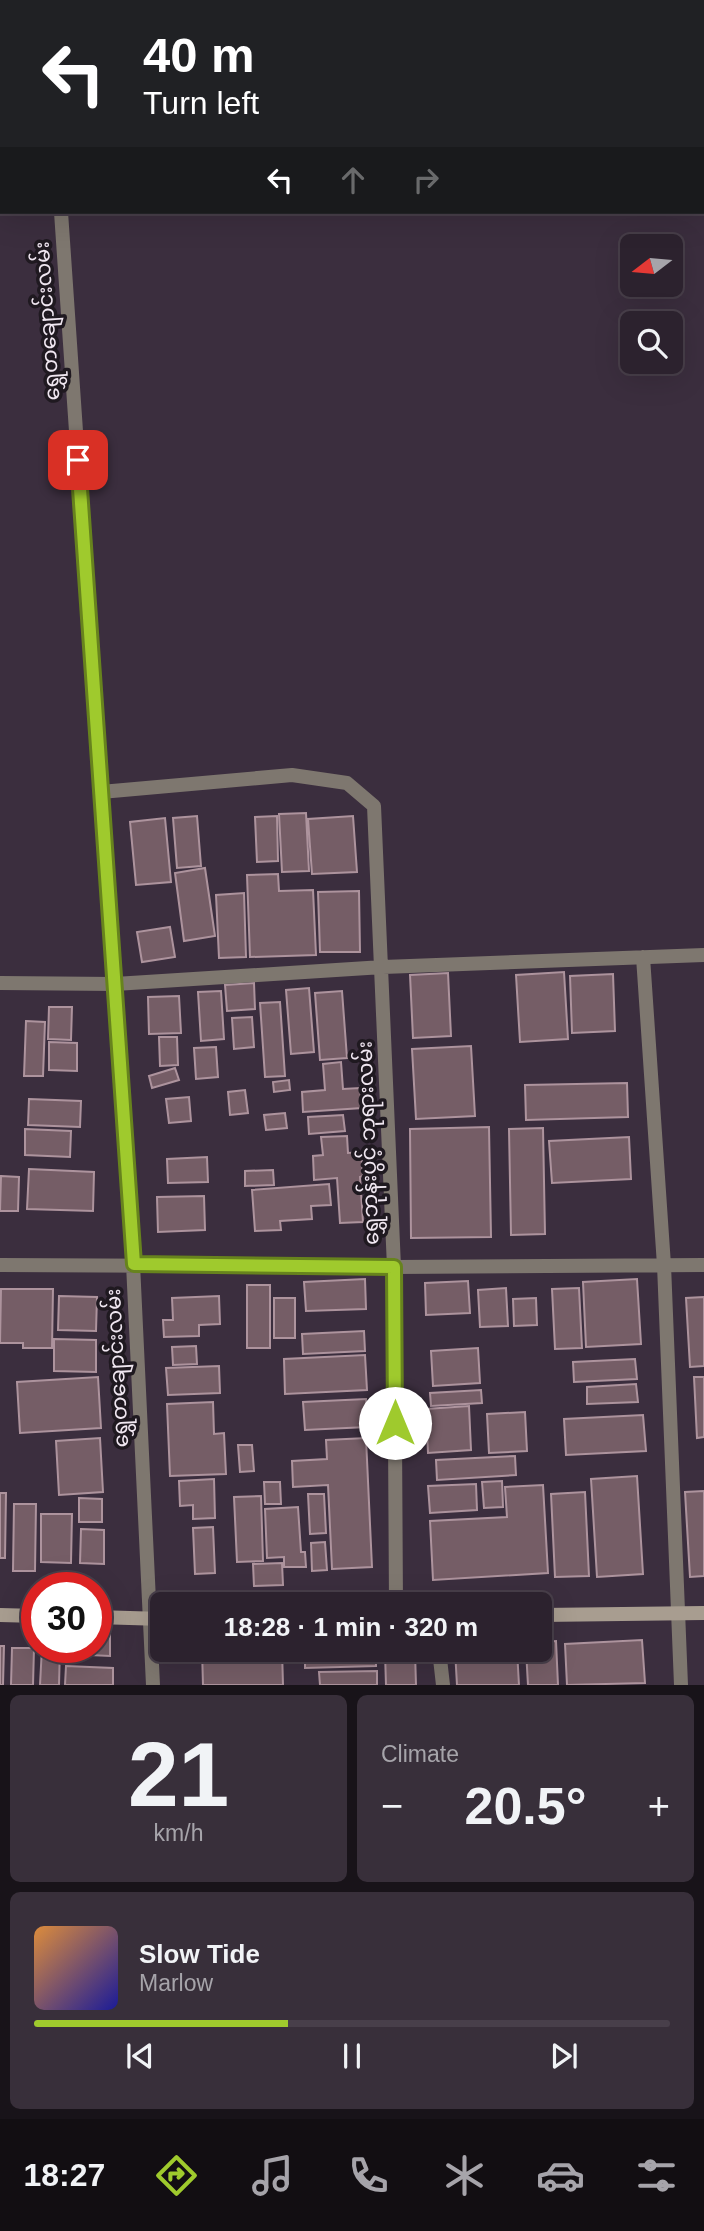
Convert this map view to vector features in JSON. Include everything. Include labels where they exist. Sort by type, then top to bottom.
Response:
[{"type":"street","name":"ရွှေတချောင်းလမ်း","points":[[61,214],[154,1592]]},
{"type":"street","name":"ရွှေဘုန်းပွင့် ဘုရားလမ်း","points":[[101,792],[292,775],[347,783],[374,806],[394,1267],[396,1592]]},
{"type":"street","points":[[0,983],[115,984],[383,967],[704,955]]},
{"type":"street","points":[[643,957],[664,1265],[681,1685]]},
{"type":"street","points":[[0,1265],[704,1265]]},
{"type":"street","points":[[552,1615],[704,1613]]},
{"type":"street","points":[[0,1615],[21,1616]]},
{"type":"street","points":[[112,1618],[150,1619]]},
{"type":"street","name":"ရွှေတချောင်းလမ်း","points":[[153,1685],[154,1662]]},
{"type":"street","points":[[440,1662],[443,1685]]},
{"type":"building","points":[[306,813],[309,871],[282,872],[279,814]]},
{"type":"building","points":[[197,816],[201,866],[177,868],[173,818]]},
{"type":"building","points":[[277,816],[278,861],[257,862],[255,817]]},
{"type":"building","points":[[353,816],[357,872],[312,874],[308,819]]},
{"type":"building","points":[[165,818],[171,882],[136,885],[130,822]]},
{"type":"building","points":[[205,868],[215,936],[184,941],[175,873]]},
{"type":"building","points":[[278,874],[279,891],[313,890],[316,955],[250,957],[247,875]]},
{"type":"building","points":[[359,891],[360,952],[320,952],[318,892]]},
{"type":"building","points":[[244,893],[246,957],[219,958],[216,895]]},
{"type":"building","points":[[170,927],[175,957],[142,962],[137,932]]},
{"type":"building","points":[[564,972],[568,1039],[520,1042],[516,975]]},
{"type":"building","points":[[448,973],[451,1036],[413,1038],[410,975]]},
{"type":"building","points":[[613,974],[615,1031],[572,1033],[570,976]]},
{"type":"building","points":[[254,983],[255,1009],[227,1011],[225,985]]},
{"type":"building","points":[[309,988],[314,1052],[291,1054],[286,990]]},
{"type":"building","points":[[221,991],[224,1039],[201,1041],[198,992]]},
{"type":"building","points":[[342,991],[347,1058],[320,1060],[315,993]]},
{"type":"building","points":[[179,996],[181,1033],[149,1034],[148,997]]},
{"type":"building","points":[[280,1002],[285,1076],[265,1077],[260,1003]]},
{"type":"building","points":[[49,1007],[72,1007],[71,1040],[48,1039]]},
{"type":"building","points":[[252,1017],[254,1047],[234,1049],[232,1018]]},
{"type":"building","points":[[26,1021],[45,1022],[43,1076],[24,1076]]},
{"type":"building","points":[[159,1037],[177,1037],[178,1065],[160,1066]]},
{"type":"building","points":[[49,1042],[77,1043],[77,1071],[49,1070]]},
{"type":"building","points":[[471,1046],[475,1116],[416,1119],[412,1049]]},
{"type":"building","points":[[216,1047],[218,1077],[196,1079],[194,1048]]},
{"type":"building","points":[[341,1062],[343,1089],[360,1088],[362,1108],[303,1112],[302,1092],[325,1090],[323,1064]]},
{"type":"building","points":[[175,1068],[179,1080],[152,1088],[149,1076]]},
{"type":"building","points":[[289,1080],[290,1090],[274,1092],[273,1082]]},
{"type":"building","points":[[627,1083],[628,1117],[526,1120],[525,1085]]},
{"type":"building","points":[[245,1090],[248,1113],[230,1115],[228,1092]]},
{"type":"building","points":[[189,1097],[191,1121],[169,1123],[166,1099]]},
{"type":"building","points":[[29,1099],[81,1101],[80,1127],[28,1125]]},
{"type":"building","points":[[285,1113],[287,1128],[266,1130],[264,1115]]},
{"type":"building","points":[[343,1115],[345,1131],[309,1134],[308,1117]]},
{"type":"building","points":[[489,1127],[491,1237],[411,1238],[410,1129]]},
{"type":"building","points":[[543,1128],[545,1234],[511,1235],[509,1129]]},
{"type":"building","points":[[25,1129],[71,1131],[70,1157],[25,1155]]},
{"type":"building","points":[[347,1136],[348,1153],[361,1152],[363,1222],[340,1223],[337,1178],[314,1180],[313,1156],[323,1155],[321,1137]]},
{"type":"building","points":[[629,1137],[631,1179],[552,1183],[549,1141]]},
{"type":"building","points":[[207,1157],[208,1182],[168,1183],[167,1159]]},
{"type":"building","points":[[29,1169],[94,1172],[93,1211],[27,1209]]},
{"type":"building","points":[[273,1170],[274,1185],[245,1186],[245,1171]]},
{"type":"building","points":[[1,1176],[19,1177],[18,1211],[0,1211]]},
{"type":"building","points":[[329,1184],[331,1205],[311,1206],[312,1219],[280,1221],[281,1230],[255,1231],[252,1190]]},
{"type":"building","points":[[204,1196],[205,1230],[158,1232],[157,1197]]},
{"type":"building","points":[[365,1279],[366,1309],[306,1311],[304,1282]]},
{"type":"building","points":[[637,1279],[641,1344],[586,1347],[583,1282]]},
{"type":"building","points":[[468,1281],[470,1313],[426,1315],[425,1283]]},
{"type":"building","points":[[247,1285],[270,1285],[270,1348],[247,1348]]},
{"type":"building","points":[[506,1288],[508,1326],[480,1327],[478,1290]]},
{"type":"building","points":[[579,1288],[582,1348],[555,1349],[552,1289]]},
{"type":"building","points":[[1,1289],[53,1289],[52,1348],[23,1348],[23,1343],[0,1343]]},
{"type":"building","points":[[59,1296],[97,1297],[96,1331],[58,1330]]},
{"type":"building","points":[[219,1296],[220,1324],[199,1325],[199,1336],[164,1337],[163,1320],[173,1320],[172,1298]]},
{"type":"building","points":[[704,1297],[704,1366],[690,1367],[686,1298]]},
{"type":"building","points":[[274,1298],[295,1298],[295,1338],[274,1338]]},
{"type":"building","points":[[536,1298],[537,1325],[514,1326],[513,1299]]},
{"type":"building","points":[[364,1331],[365,1351],[303,1354],[302,1334]]},
{"type":"building","points":[[54,1339],[96,1340],[96,1372],[54,1371]]},
{"type":"building","points":[[196,1346],[197,1364],[173,1365],[172,1347]]},
{"type":"building","points":[[478,1348],[480,1383],[433,1386],[431,1351]]},
{"type":"building","points":[[365,1355],[367,1390],[285,1394],[284,1359]]},
{"type":"building","points":[[635,1359],[637,1379],[574,1382],[573,1362]]},
{"type":"building","points":[[219,1366],[220,1393],[168,1395],[166,1368]]},
{"type":"building","points":[[98,1377],[101,1428],[20,1433],[17,1382]]},
{"type":"building","points":[[694,1377],[704,1377],[704,1437],[697,1438]]},
{"type":"building","points":[[636,1384],[638,1402],[587,1404],[587,1387]]},
{"type":"building","points":[[481,1390],[482,1403],[431,1406],[430,1393]]},
{"type":"building","points":[[366,1399],[367,1427],[305,1430],[303,1402]]},
{"type":"building","points":[[213,1402],[214,1434],[224,1433],[226,1474],[170,1476],[167,1404]]},
{"type":"building","points":[[469,1406],[471,1450],[428,1453],[426,1409]]},
{"type":"building","points":[[525,1412],[527,1451],[489,1453],[487,1414]]},
{"type":"building","points":[[643,1415],[646,1451],[566,1455],[564,1419]]},
{"type":"building","points":[[100,1438],[103,1492],[59,1495],[56,1441]]},
{"type":"building","points":[[366,1438],[372,1567],[332,1569],[328,1485],[293,1487],[292,1461],[327,1459],[326,1440]]},
{"type":"building","points":[[238,1445],[252,1445],[254,1471],[240,1472]]},
{"type":"building","points":[[515,1456],[516,1475],[437,1480],[436,1460]]},
{"type":"building","points":[[637,1476],[643,1574],[597,1577],[591,1479]]},
{"type":"building","points":[[214,1479],[215,1518],[193,1519],[193,1505],[180,1506],[179,1481]]},
{"type":"building","points":[[502,1481],[503,1507],[484,1508],[482,1482]]},
{"type":"building","points":[[264,1482],[280,1482],[281,1504],[265,1504]]},
{"type":"building","points":[[476,1484],[477,1510],[430,1513],[428,1486]]},
{"type":"building","points":[[543,1485],[548,1573],[433,1580],[430,1521],[507,1517],[505,1487]]},
{"type":"building","points":[[704,1491],[704,1576],[690,1577],[685,1492]]},
{"type":"building","points":[[585,1492],[589,1576],[555,1577],[551,1494]]},
{"type":"building","points":[[0,1493],[6,1493],[5,1558],[0,1558]]},
{"type":"building","points":[[308,1494],[324,1494],[326,1533],[310,1534]]},
{"type":"building","points":[[261,1496],[263,1561],[237,1562],[234,1497]]},
{"type":"building","points":[[79,1498],[102,1499],[102,1522],[79,1522]]},
{"type":"building","points":[[14,1504],[36,1504],[35,1571],[13,1571]]},
{"type":"building","points":[[298,1507],[301,1552],[305,1552],[306,1567],[284,1567],[284,1557],[267,1558],[265,1509]]},
{"type":"building","points":[[41,1514],[72,1514],[71,1563],[41,1562]]},
{"type":"building","points":[[213,1527],[215,1573],[195,1574],[193,1528]]},
{"type":"building","points":[[81,1529],[104,1530],[104,1564],[80,1563]]},
{"type":"building","points":[[325,1542],[327,1570],[312,1571],[311,1543]]},
{"type":"building","points":[[282,1563],[283,1585],[254,1586],[253,1564]]},
{"type":"building","points":[[642,1640],[645,1683],[567,1685],[565,1644]]},
{"type":"building","points":[[552,1641],[556,1641],[558,1685],[528,1685],[527,1662],[552,1662]]},
{"type":"building","points":[[0,1646],[4,1646],[3,1685],[0,1685]]},
{"type":"building","points":[[12,1648],[21,1648],[21,1663],[34,1663],[33,1685],[11,1685]]},
{"type":"building","points":[[202,1662],[282,1662],[283,1685],[203,1685]]},
{"type":"building","points":[[305,1662],[376,1662],[376,1666],[305,1668]]},
{"type":"building","points":[[385,1662],[415,1662],[416,1685],[386,1685]]},
{"type":"building","points":[[456,1662],[518,1662],[519,1685],[457,1685]]},
{"type":"building","points":[[41,1663],[60,1663],[59,1685],[40,1685]]},
{"type":"building","points":[[66,1666],[113,1668],[113,1685],[65,1685]]},
{"type":"building","points":[[377,1671],[377,1685],[320,1685],[319,1672]]},
{"type":"route","points":[[78,460],[134,1264],[394,1267],[395,1423]]}]
